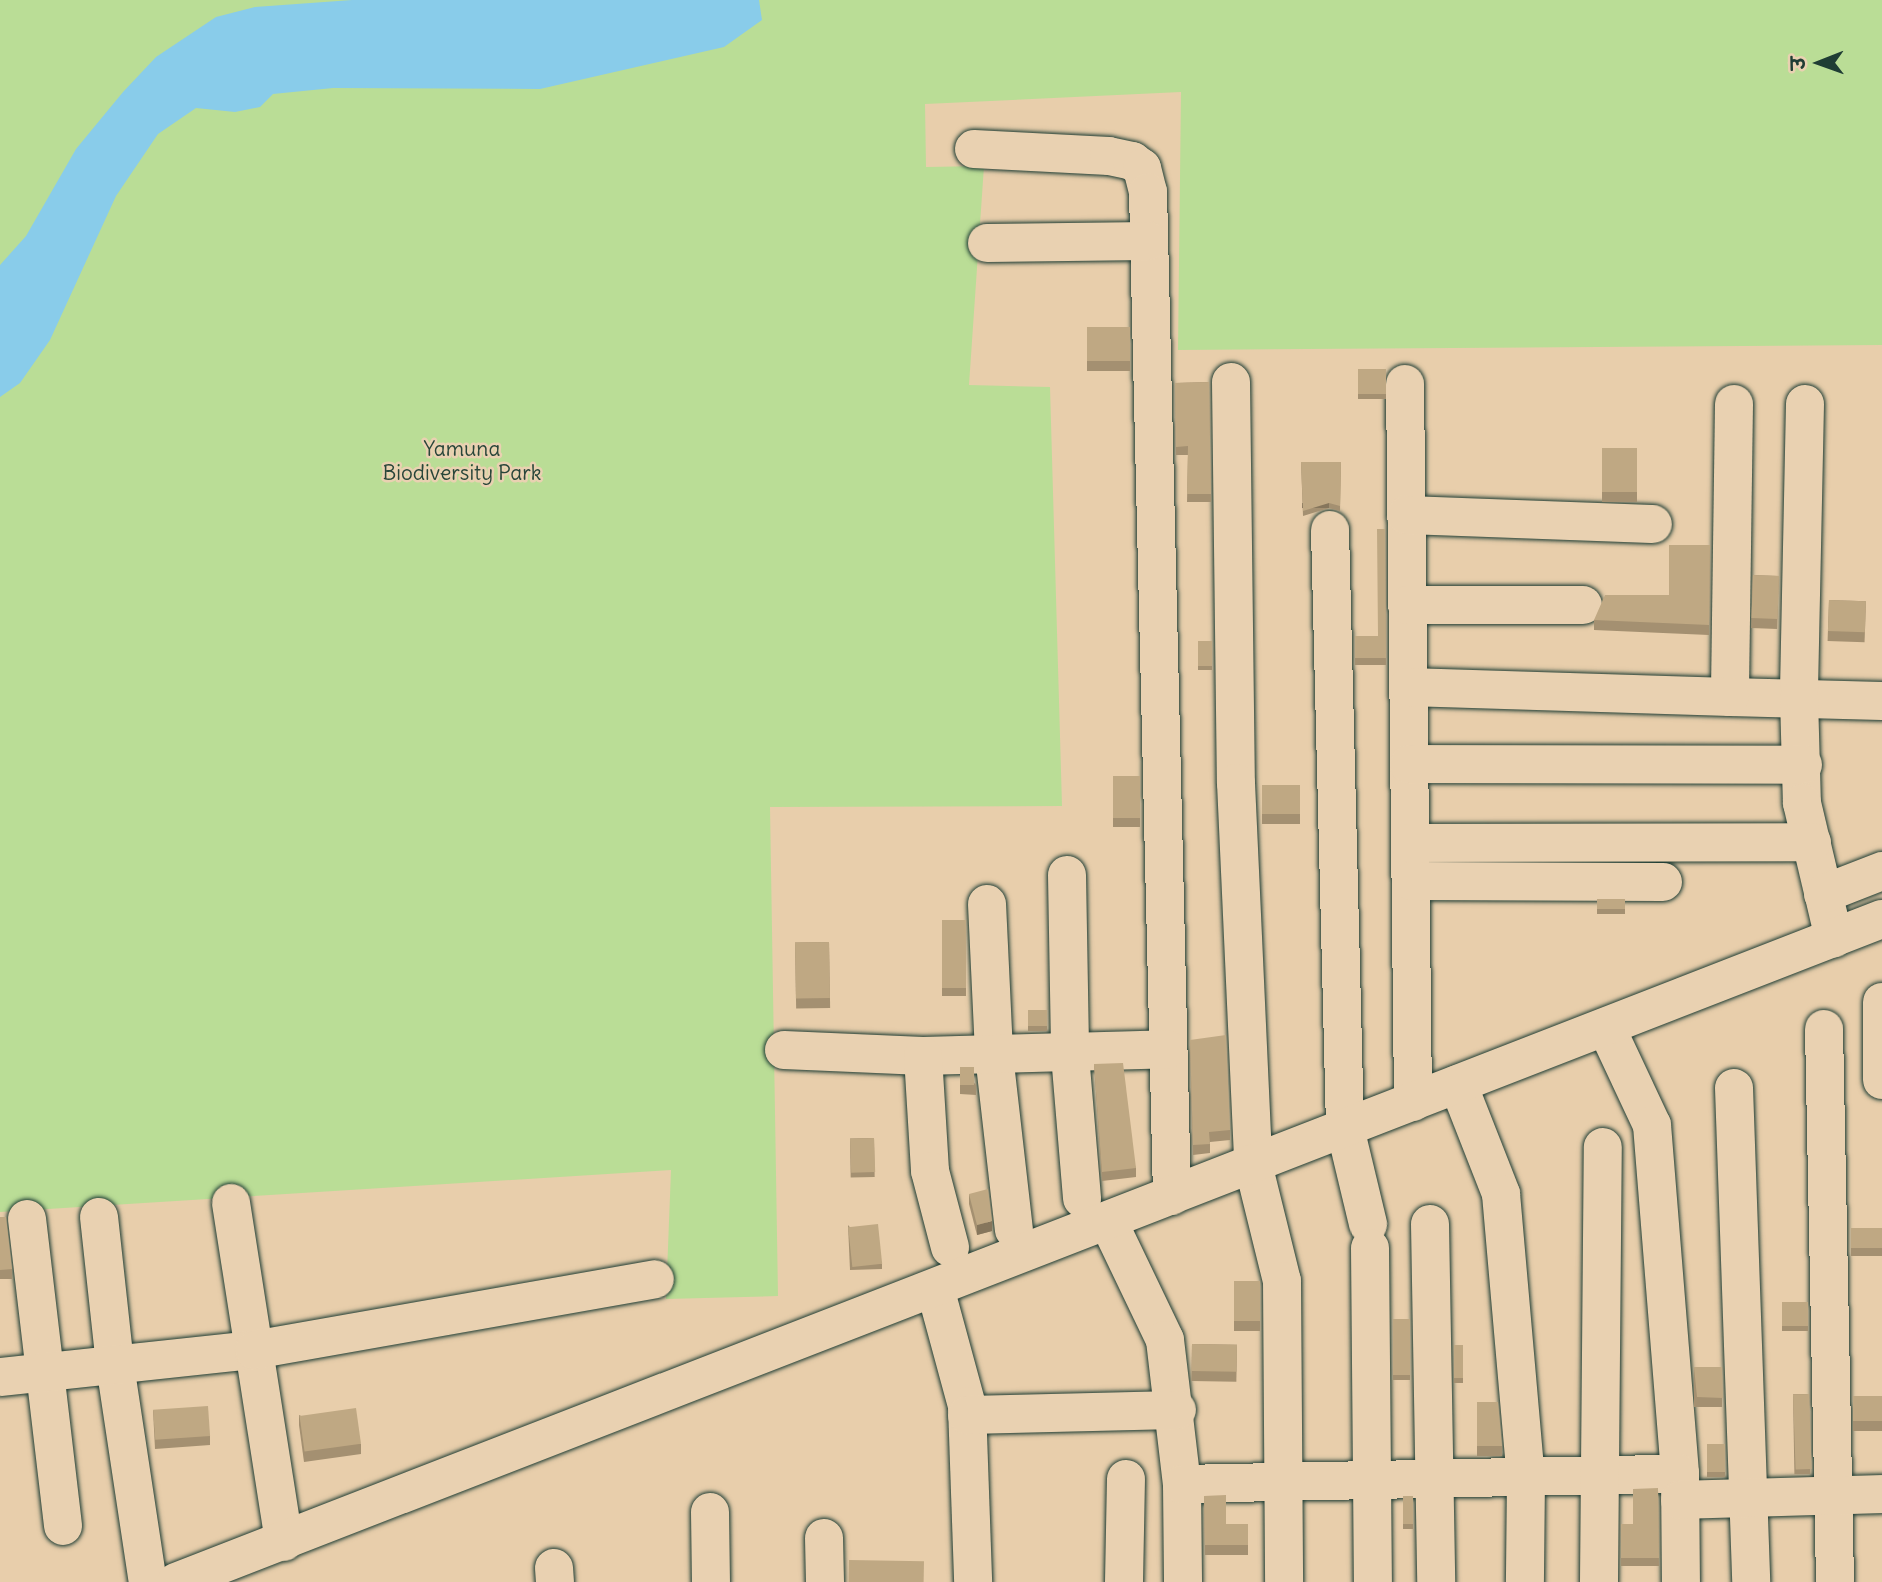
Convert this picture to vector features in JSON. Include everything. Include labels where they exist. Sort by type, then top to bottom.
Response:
[{"type":"street","points":[[974,149],[1110,156],[1132,161],[1142,168],[1148,192],[1171,1196]]},
{"type":"street","points":[[987,243],[1149,241]]},
{"type":"street","points":[[1231,382],[1236,783],[1253,1164],[1281,1277],[1284,1582]]},
{"type":"street","points":[[1405,384],[1413,1102]]},
{"type":"street","points":[[1730,697],[1734,404]]},
{"type":"street","points":[[1805,404],[1800,698],[1802,803],[1834,938]]},
{"type":"street","points":[[1406,514],[1653,524]]},
{"type":"street","points":[[1330,530],[1345,1128],[1369,1236],[1373,1582]]},
{"type":"street","points":[[1407,605],[1583,605]]},
{"type":"street","points":[[1408,687],[1882,701]]},
{"type":"street","points":[[1409,764],[1803,765]]},
{"type":"street","points":[[1410,843],[1812,842]]},
{"type":"street","points":[[1824,894],[1882,871]]},
{"type":"street","points":[[1067,875],[1070,1055],[1095,1209],[1160,1329],[1177,1410],[1182,1484],[1183,1582]]},
{"type":"street","points":[[1410,881],[1663,881]]},
{"type":"street","points":[[987,904],[995,1055],[1014,1230]]},
{"type":"street","points":[[176,1582],[935,1288],[1095,1209],[1171,1196],[1834,938],[1880,928]]},
{"type":"street","points":[[1882,1002],[1882,1080]]},
{"type":"street","points":[[1605,1027],[1651,1121],[1680,1487],[1681,1582]]},
{"type":"street","points":[[1825,1028],[1835,1582]]},
{"type":"street","points":[[784,1050],[923,1056],[1070,1055],[1168,1049]]},
{"type":"street","points":[[923,1056],[930,1171],[950,1247]]},
{"type":"street","points":[[1458,1084],[1500,1189],[1526,1478],[1525,1582]]},
{"type":"street","points":[[1734,1088],[1751,1582]]},
{"type":"street","points":[[1599,1582],[1603,1147]]},
{"type":"street","points":[[231,1203],[284,1542]]},
{"type":"street","points":[[99,1217],[115,1365],[148,1582]]},
{"type":"street","points":[[27,1219],[42,1372],[64,1526]]},
{"type":"street","points":[[1430,1224],[1437,1480],[1436,1582]]},
{"type":"street","points":[[0,1377],[254,1350],[655,1279]]},
{"type":"street","points":[[935,1288],[966,1404],[972,1582]]},
{"type":"street","points":[[966,1404],[1177,1410]]},
{"type":"street","points":[[1182,1484],[1600,1476],[1748,1497],[1882,1494]]},
{"type":"street","points":[[1124,1582],[1126,1479]]},
{"type":"street","points":[[710,1512],[711,1582]]},
{"type":"street","points":[[824,1538],[825,1582]]},
{"type":"green space","name":"Yamuna Biodiversity Park","points":[[0,0],[1882,0],[1882,345],[1178,350],[1181,92],[925,104],[926,167],[984,166],[969,385],[1050,387],[1062,806],[770,807],[778,1296],[666,1299],[671,1170],[0,1212]]},
{"type":"water","points":[[352,0],[759,0],[762,20],[724,47],[540,89],[333,88],[273,94],[260,107],[235,112],[196,108],[158,134],[116,196],[50,340],[20,383],[0,397],[0,265],[26,236],[76,149],[123,92],[156,57],[216,17],[255,7]]},
{"type":"building","points":[[1087,327],[1130,327],[1130,361],[1087,361]]},
{"type":"building","points":[[1358,369],[1386,369],[1386,394],[1358,394]]},
{"type":"building","points":[[1209,382],[1211,494],[1187,494],[1188,446],[1176,447],[1175,383]]},
{"type":"building","points":[[1602,448],[1637,448],[1637,492],[1602,492]]},
{"type":"building","points":[[1301,462],[1341,462],[1340,506],[1329,503],[1303,511]]},
{"type":"building","points":[[1377,529],[1385,529],[1386,658],[1355,658],[1355,636],[1378,636]]},
{"type":"building","points":[[1669,545],[1710,545],[1709,625],[1594,620],[1605,595],[1669,595]]},
{"type":"building","points":[[1753,575],[1779,576],[1777,619],[1751,618]]},
{"type":"building","points":[[1829,600],[1866,601],[1865,632],[1828,631]]},
{"type":"building","points":[[1198,641],[1212,641],[1212,666],[1198,666]]},
{"type":"building","points":[[1113,776],[1140,776],[1140,818],[1113,818]]},
{"type":"building","points":[[1262,785],[1300,785],[1300,814],[1262,814]]},
{"type":"building","points":[[1597,899],[1625,899],[1625,909],[1597,909]]},
{"type":"building","points":[[942,920],[966,920],[966,988],[942,988]]},
{"type":"building","points":[[829,942],[830,998],[796,999],[795,943]]},
{"type":"building","points":[[1028,1010],[1047,1010],[1047,1026],[1028,1026]]},
{"type":"building","points":[[1226,1035],[1230,1130],[1209,1132],[1210,1144],[1193,1145],[1190,1040]]},
{"type":"building","points":[[1123,1063],[1136,1168],[1102,1172],[1094,1064]]},
{"type":"building","points":[[960,1067],[974,1067],[974,1085],[960,1085]]},
{"type":"building","points":[[874,1138],[875,1172],[851,1173],[850,1139]]},
{"type":"building","points":[[988,1189],[992,1221],[977,1225],[969,1194]]},
{"type":"building","points":[[0,1217],[6,1217],[12,1269],[0,1270]]},
{"type":"building","points":[[878,1224],[882,1264],[852,1267],[848,1227]]},
{"type":"building","points":[[1851,1228],[1882,1228],[1882,1248],[1851,1248]]},
{"type":"building","points":[[1234,1281],[1260,1281],[1260,1321],[1234,1321]]},
{"type":"building","points":[[1782,1302],[1808,1302],[1808,1326],[1782,1326]]},
{"type":"building","points":[[1393,1319],[1410,1319],[1410,1375],[1393,1375]]},
{"type":"building","points":[[1192,1344],[1237,1345],[1237,1372],[1192,1371]]},
{"type":"building","points":[[1454,1345],[1463,1345],[1463,1378],[1454,1378]]},
{"type":"building","points":[[1694,1367],[1722,1367],[1723,1398],[1697,1397]]},
{"type":"building","points":[[1809,1394],[1812,1469],[1796,1470],[1793,1395]]},
{"type":"building","points":[[1853,1396],[1882,1396],[1882,1421],[1853,1421]]},
{"type":"building","points":[[1477,1402],[1498,1402],[1502,1446],[1477,1446]]},
{"type":"building","points":[[208,1406],[210,1436],[155,1440],[153,1410]]},
{"type":"building","points":[[356,1408],[361,1444],[305,1452],[300,1416]]},
{"type":"building","points":[[1707,1444],[1725,1444],[1725,1472],[1707,1472]]},
{"type":"building","points":[[1658,1488],[1659,1558],[1621,1558],[1621,1524],[1633,1524],[1633,1489]]},
{"type":"building","points":[[1226,1495],[1226,1524],[1248,1524],[1248,1545],[1205,1545],[1204,1496]]},
{"type":"building","points":[[1403,1496],[1413,1496],[1413,1524],[1403,1524]]},
{"type":"building","points":[[849,1560],[924,1561],[924,1582],[849,1582]]}]
